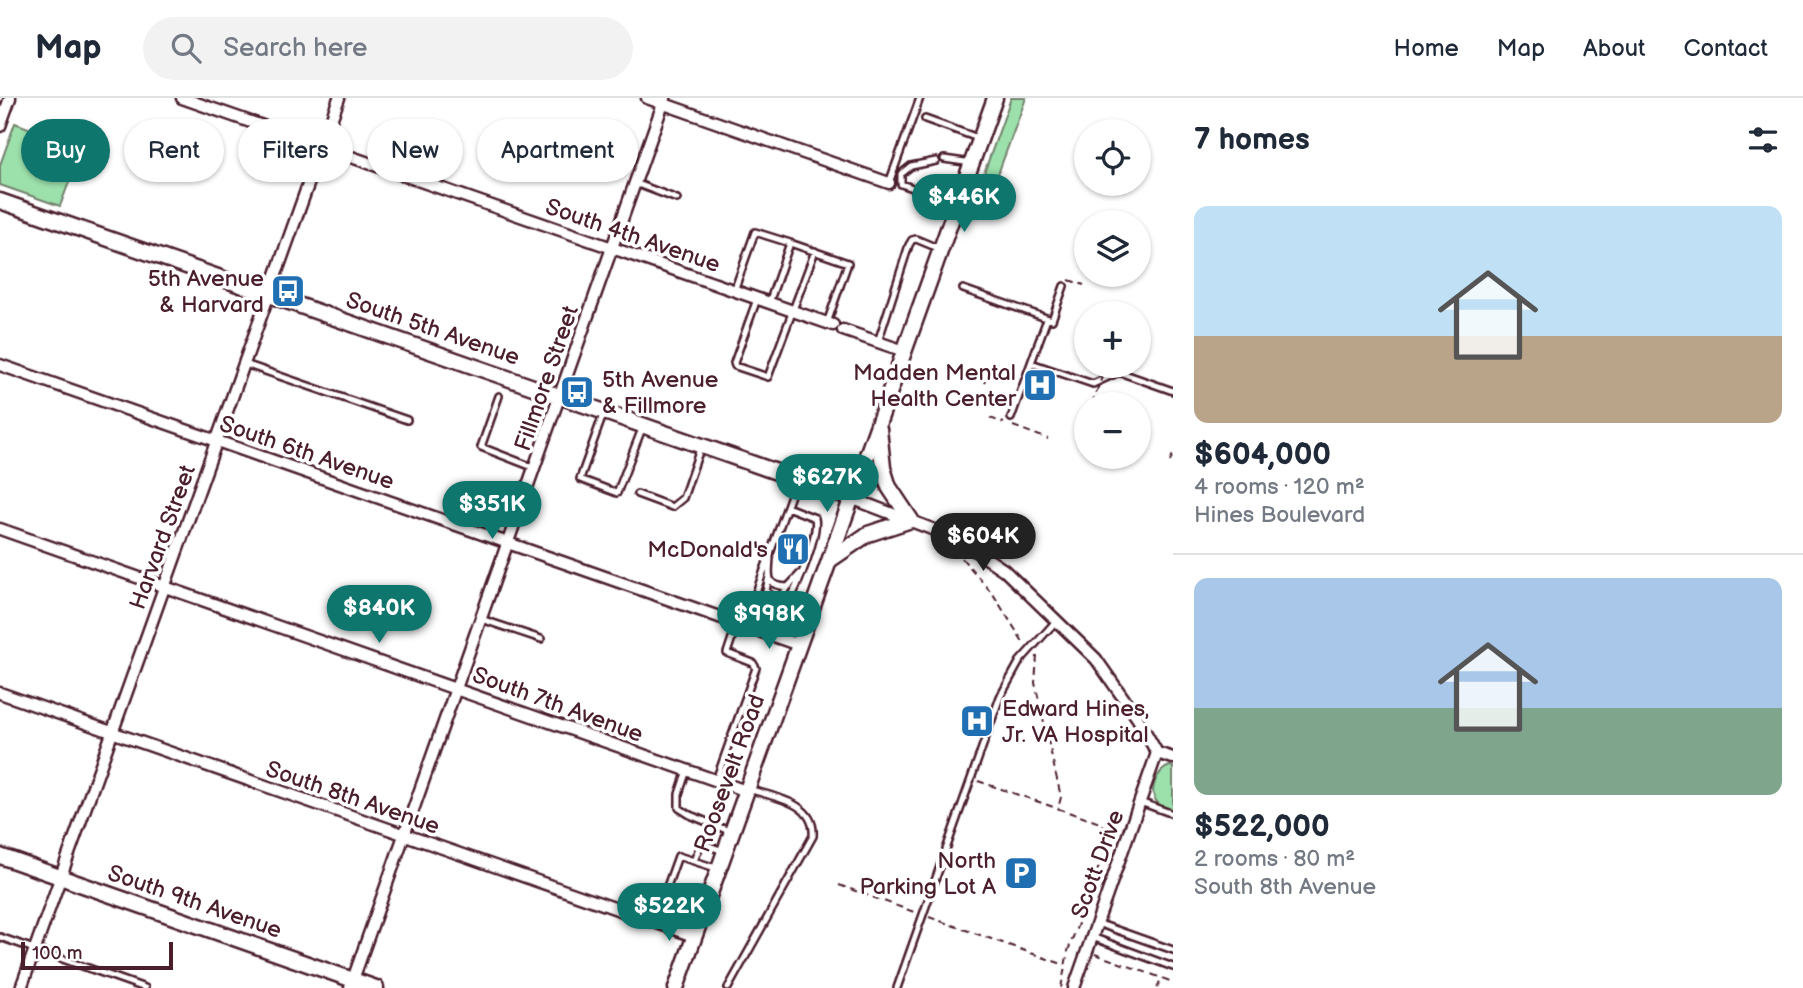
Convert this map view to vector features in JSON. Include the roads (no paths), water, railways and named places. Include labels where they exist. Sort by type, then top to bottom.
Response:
[{"type":"street","points":[[0,125],[10,98]]},
{"type":"street","name":"South 4th Avenue","points":[[182,98],[243,119]]},
{"type":"street","name":"Harvard Street","points":[[331,119],[339,98]]},
{"type":"street","points":[[647,98],[664,101],[889,183]]},
{"type":"street","name":"Roosevelt Road","points":[[676,988],[995,98]]},
{"type":"street","name":"Fillmore Street","points":[[352,984],[664,101]]},
{"type":"street","name":"South 4th Avenue","points":[[353,157],[904,351]]},
{"type":"street","name":"Harvard Street","points":[[21,988],[308,182]]},
{"type":"street","name":"South 5th Avenue","points":[[0,201],[851,498]]},
{"type":"street","name":"South 6th Avenue","points":[[0,365],[799,645]]},
{"type":"street","points":[[878,423],[883,468],[889,487],[911,520]]},
{"type":"street","points":[[851,498],[958,539],[989,558],[1096,659],[1138,719],[1157,753],[1173,758]]},
{"type":"street","points":[[830,560],[868,534],[911,520]]},
{"type":"street","name":"South 7th Avenue","points":[[0,529],[747,790]]},
{"type":"street","name":"South 8th Avenue","points":[[0,693],[694,936]]},
{"type":"street","name":"Scott Drive","points":[[1074,988],[1157,753]]},
{"type":"street","name":"South 9th Avenue","points":[[0,856],[352,984],[376,988]]},
{"type":"lane","points":[[889,183],[920,98]]},
{"type":"lane","points":[[925,119],[940,121],[980,139]]},
{"type":"lane","points":[[944,159],[971,163]]},
{"type":"lane","points":[[936,161],[911,166],[901,174],[901,184],[957,203]]},
{"type":"lane","points":[[635,183],[677,199]]},
{"type":"lane","points":[[734,291],[755,232],[815,251],[849,265],[835,326]]},
{"type":"lane","points":[[878,342],[912,240],[940,248]]},
{"type":"lane","points":[[769,303],[790,243]]},
{"type":"lane","points":[[757,299],[734,363],[735,366],[768,377],[815,251]]},
{"type":"lane","points":[[962,289],[1052,320],[1064,286]]},
{"type":"lane","points":[[1012,418],[1047,318]]},
{"type":"lane","points":[[1031,363],[1093,384],[1119,372],[1173,391]]},
{"type":"lane","points":[[244,364],[407,420]]},
{"type":"lane","points":[[499,396],[481,447],[534,468]]},
{"type":"lane","points":[[604,412],[580,479],[617,493],[643,426]]},
{"type":"lane","points":[[637,494],[672,507],[683,498],[701,446]]},
{"type":"lane","points":[[716,780],[756,668],[753,663],[727,653],[743,625],[797,480]]},
{"type":"lane","points":[[753,599],[785,609],[801,573],[815,533],[816,521],[815,518],[787,507]]},
{"type":"lane","points":[[771,552],[766,591],[772,596],[780,598],[801,573]]},
{"type":"lane","points":[[769,576],[777,587],[788,587]]},
{"type":"lane","points":[[481,619],[541,639]]},
{"type":"lane","points":[[897,988],[1010,676],[1057,620]]},
{"type":"lane","points":[[687,770],[679,794],[679,808],[732,832]]},
{"type":"lane","points":[[728,988],[813,836],[814,829],[810,818],[801,808],[747,790]]},
{"type":"lane","points":[[1140,802],[1173,814]]},
{"type":"lane","points":[[694,861],[701,844],[725,852]]},
{"type":"lane","points":[[659,906],[678,856],[719,869]]},
{"type":"lane","points":[[640,917],[650,890],[664,895]]},
{"type":"lane","points":[[646,902],[673,911],[685,906],[703,913]]},
{"type":"lane","points":[[668,926],[673,911]]},
{"type":"lane","points":[[1097,923],[1173,950]]},
{"type":"lane","points":[[0,937],[145,988]]},
{"type":"lane","points":[[1092,937],[1173,967]]},
{"type":"place","name":"5th Avenue & Harvard","points":[[288,291]]},
{"type":"place","name":"Madden Mental Health Center","points":[[1040,385]]},
{"type":"place","name":"5th Avenue & Fillmore","points":[[577,392]]},
{"type":"place","name":"McDonald's","points":[[793,549]]},
{"type":"place","name":"Edward Hines, Jr. VA Hospital","points":[[977,721]]},
{"type":"place","name":"North Parking Lot A","points":[[1021,873]]}]
